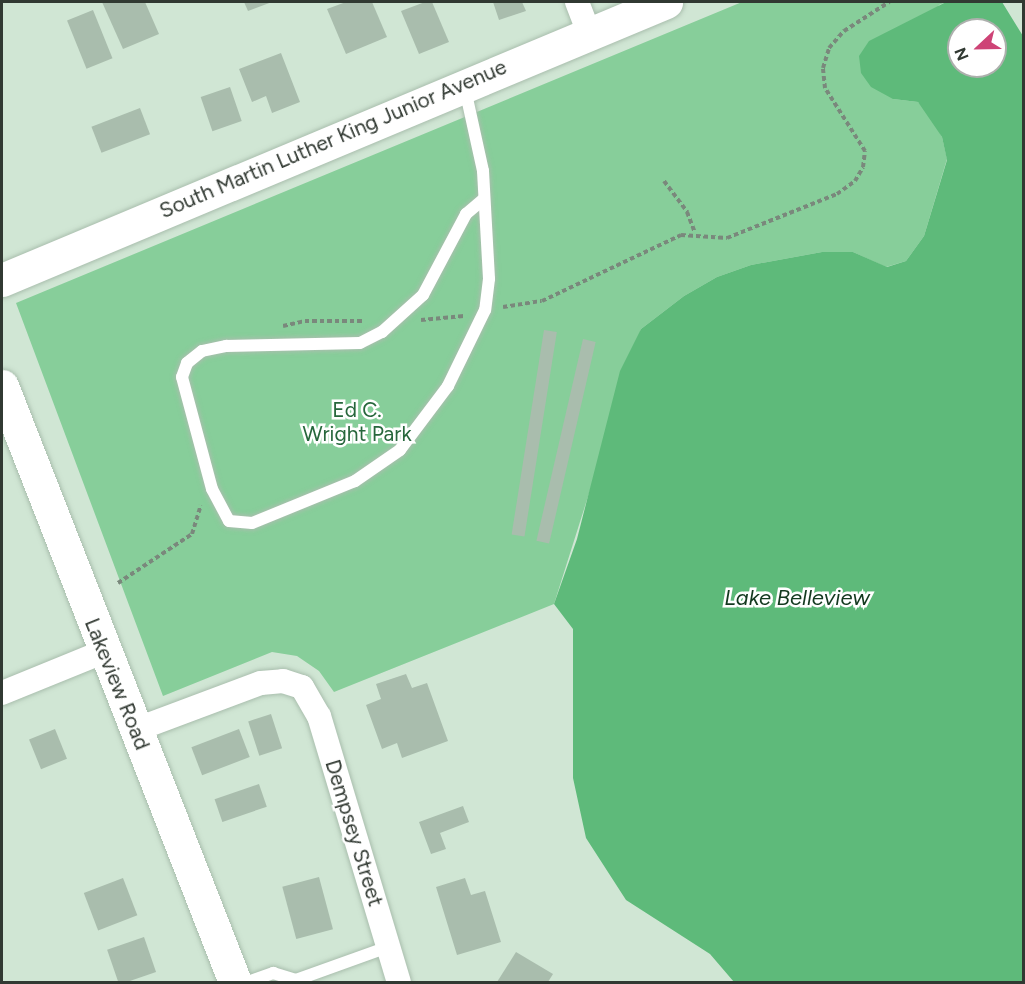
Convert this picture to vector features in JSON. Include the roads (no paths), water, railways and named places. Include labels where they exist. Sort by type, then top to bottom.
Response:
[{"type":"street","points":[[577,2],[589,33]]},
{"type":"street","name":"South Martin Luther King Junior Avenue","points":[[2,280],[463,85],[666,2]]},
{"type":"street","name":"Lakeview Road","points":[[2,386],[104,652],[235,982]]},
{"type":"street","points":[[2,693],[104,652]]},
{"type":"street","name":"Dempsey Street","points":[[135,730],[261,683],[283,681],[302,687],[319,716],[399,982]]},
{"type":"lane","points":[[463,85],[481,160],[484,199],[489,279],[485,310],[448,386],[400,450],[355,481],[252,523],[229,521],[212,489],[191,411],[182,377],[187,363],[202,351],[226,346],[360,343],[382,332],[423,295],[466,214],[484,199]]},
{"type":"lane","points":[[248,982],[273,973],[296,980],[388,947]]},
{"type":"water","name":"Lake Belleview","points":[[946,2],[1002,2],[1023,36],[1023,982],[734,982],[710,954],[626,900],[586,838],[573,778],[573,629],[554,604],[577,539],[620,371],[641,329],[684,296],[717,277],[751,265],[822,252],[853,252],[887,267],[906,261],[924,236],[947,160],[942,137],[918,102],[893,99],[871,87],[861,73],[859,56],[869,41]]},
{"type":"park label","name":"Ed C. Wright Park","points":[[357,422]]}]
